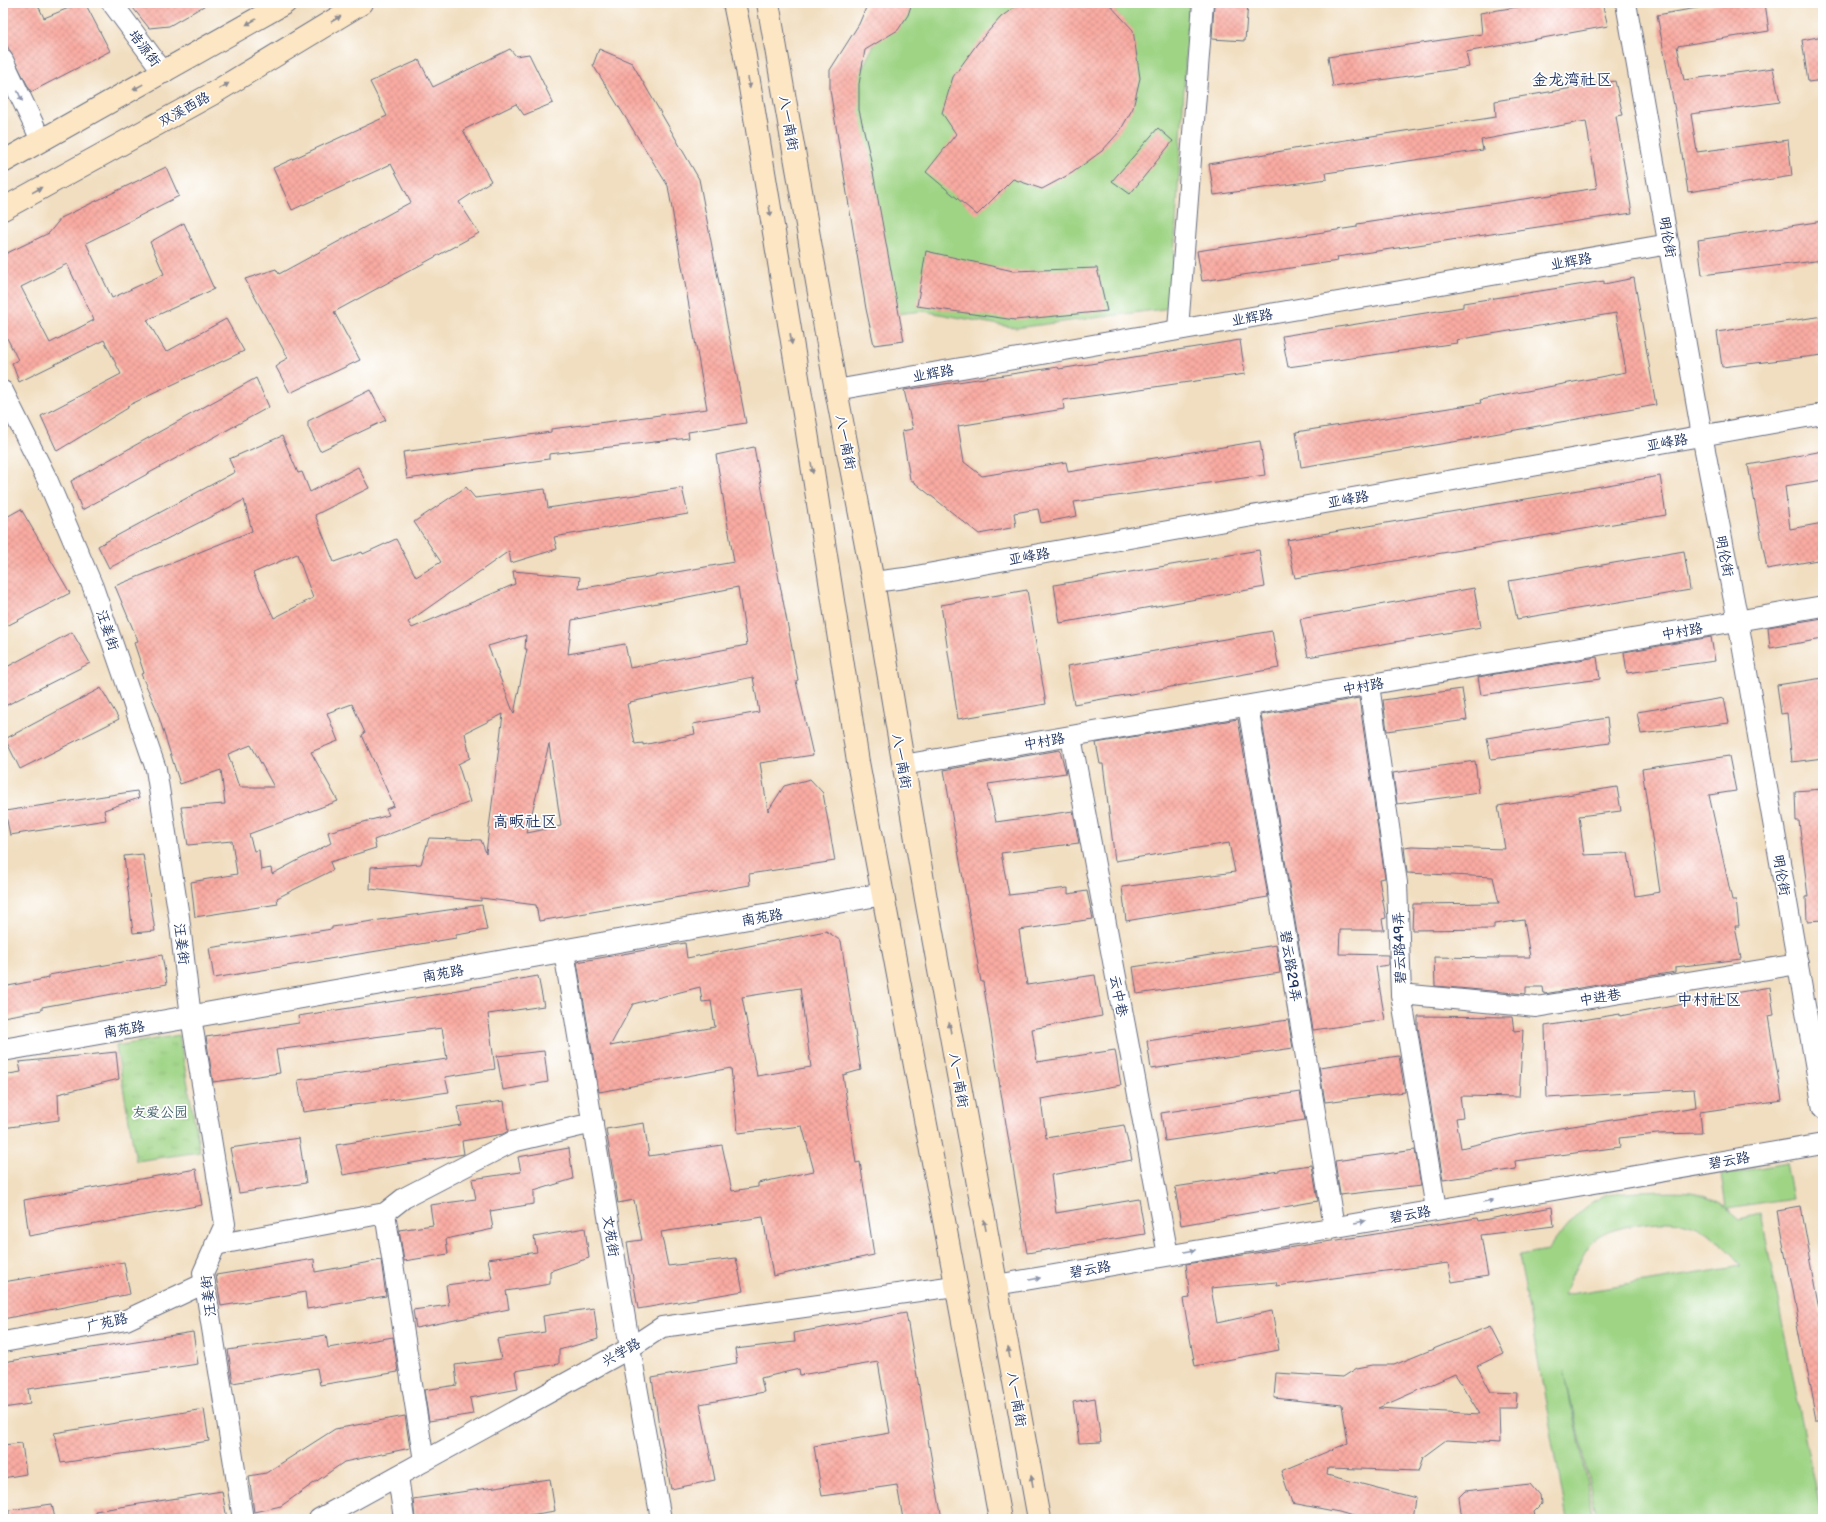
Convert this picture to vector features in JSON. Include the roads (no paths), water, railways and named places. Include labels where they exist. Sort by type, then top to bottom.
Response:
[{"type":"main road","points":[[3,162],[164,73],[285,3]]},
{"type":"main road","name":"双溪西路","points":[[3,209],[212,94],[362,3]]},
{"type":"main road","points":[[719,3],[744,51]]},
{"type":"main road","points":[[734,3],[744,51],[806,426],[856,754],[1000,1519]]},
{"type":"main road","name":"八一南街","points":[[770,6],[836,390],[872,582],[903,765],[1039,1519]]},
{"type":"street","name":"培源街","points":[[112,3],[164,73]]},
{"type":"street","points":[[1178,329],[1203,3]]},
{"type":"street","name":"明伦街","points":[[1626,3],[1702,436],[1738,621],[1823,1110]]},
{"type":"street","points":[[3,60],[41,140]]},
{"type":"street","name":"业辉路","points":[[836,390],[1669,244]]},
{"type":"street","name":"汪姜街","points":[[3,391],[47,479],[93,587],[156,769],[179,917],[191,1017],[225,1224],[203,1272],[243,1519]]},
{"type":"street","name":"亚峰路","points":[[872,582],[905,578],[1823,414]]},
{"type":"street","name":"中村路","points":[[903,765],[1823,606]]},
{"type":"street","name":"碧云路49弄","points":[[1369,685],[1397,883],[1401,994],[1436,1209]]},
{"type":"street","name":"碧云路29弄","points":[[1248,706],[1334,1227]]},
{"type":"street","name":"云中巷","points":[[1070,737],[1168,1255]]},
{"type":"street","name":"南苑路","points":[[3,1050],[564,952],[883,894]]},
{"type":"street","name":"文苑街","points":[[564,952],[630,1348],[662,1519]]},
{"type":"street","name":"中进巷","points":[[1401,994],[1536,1007],[1798,964]]},
{"type":"street","points":[[215,1245],[385,1213],[404,1198],[512,1142],[593,1123]]},
{"type":"street","name":"碧云路","points":[[996,1285],[1823,1144]]},
{"type":"street","points":[[385,1213],[424,1461]]},
{"type":"street","name":"广苑路","points":[[3,1342],[126,1320],[205,1283]]},
{"type":"street","name":"兴学路","points":[[319,1519],[630,1348],[662,1327],[956,1286]]},
{"type":"street","points":[[398,1476],[404,1519]]},
{"type":"district","name":"金龙湾社区","points":[[1572,79]]},
{"type":"district","name":"高畈社区","points":[[525,821]]},
{"type":"district","name":"中村社区","points":[[1709,999]]},
{"type":"park label","name":"友爱公园","points":[[160,1112]]}]
